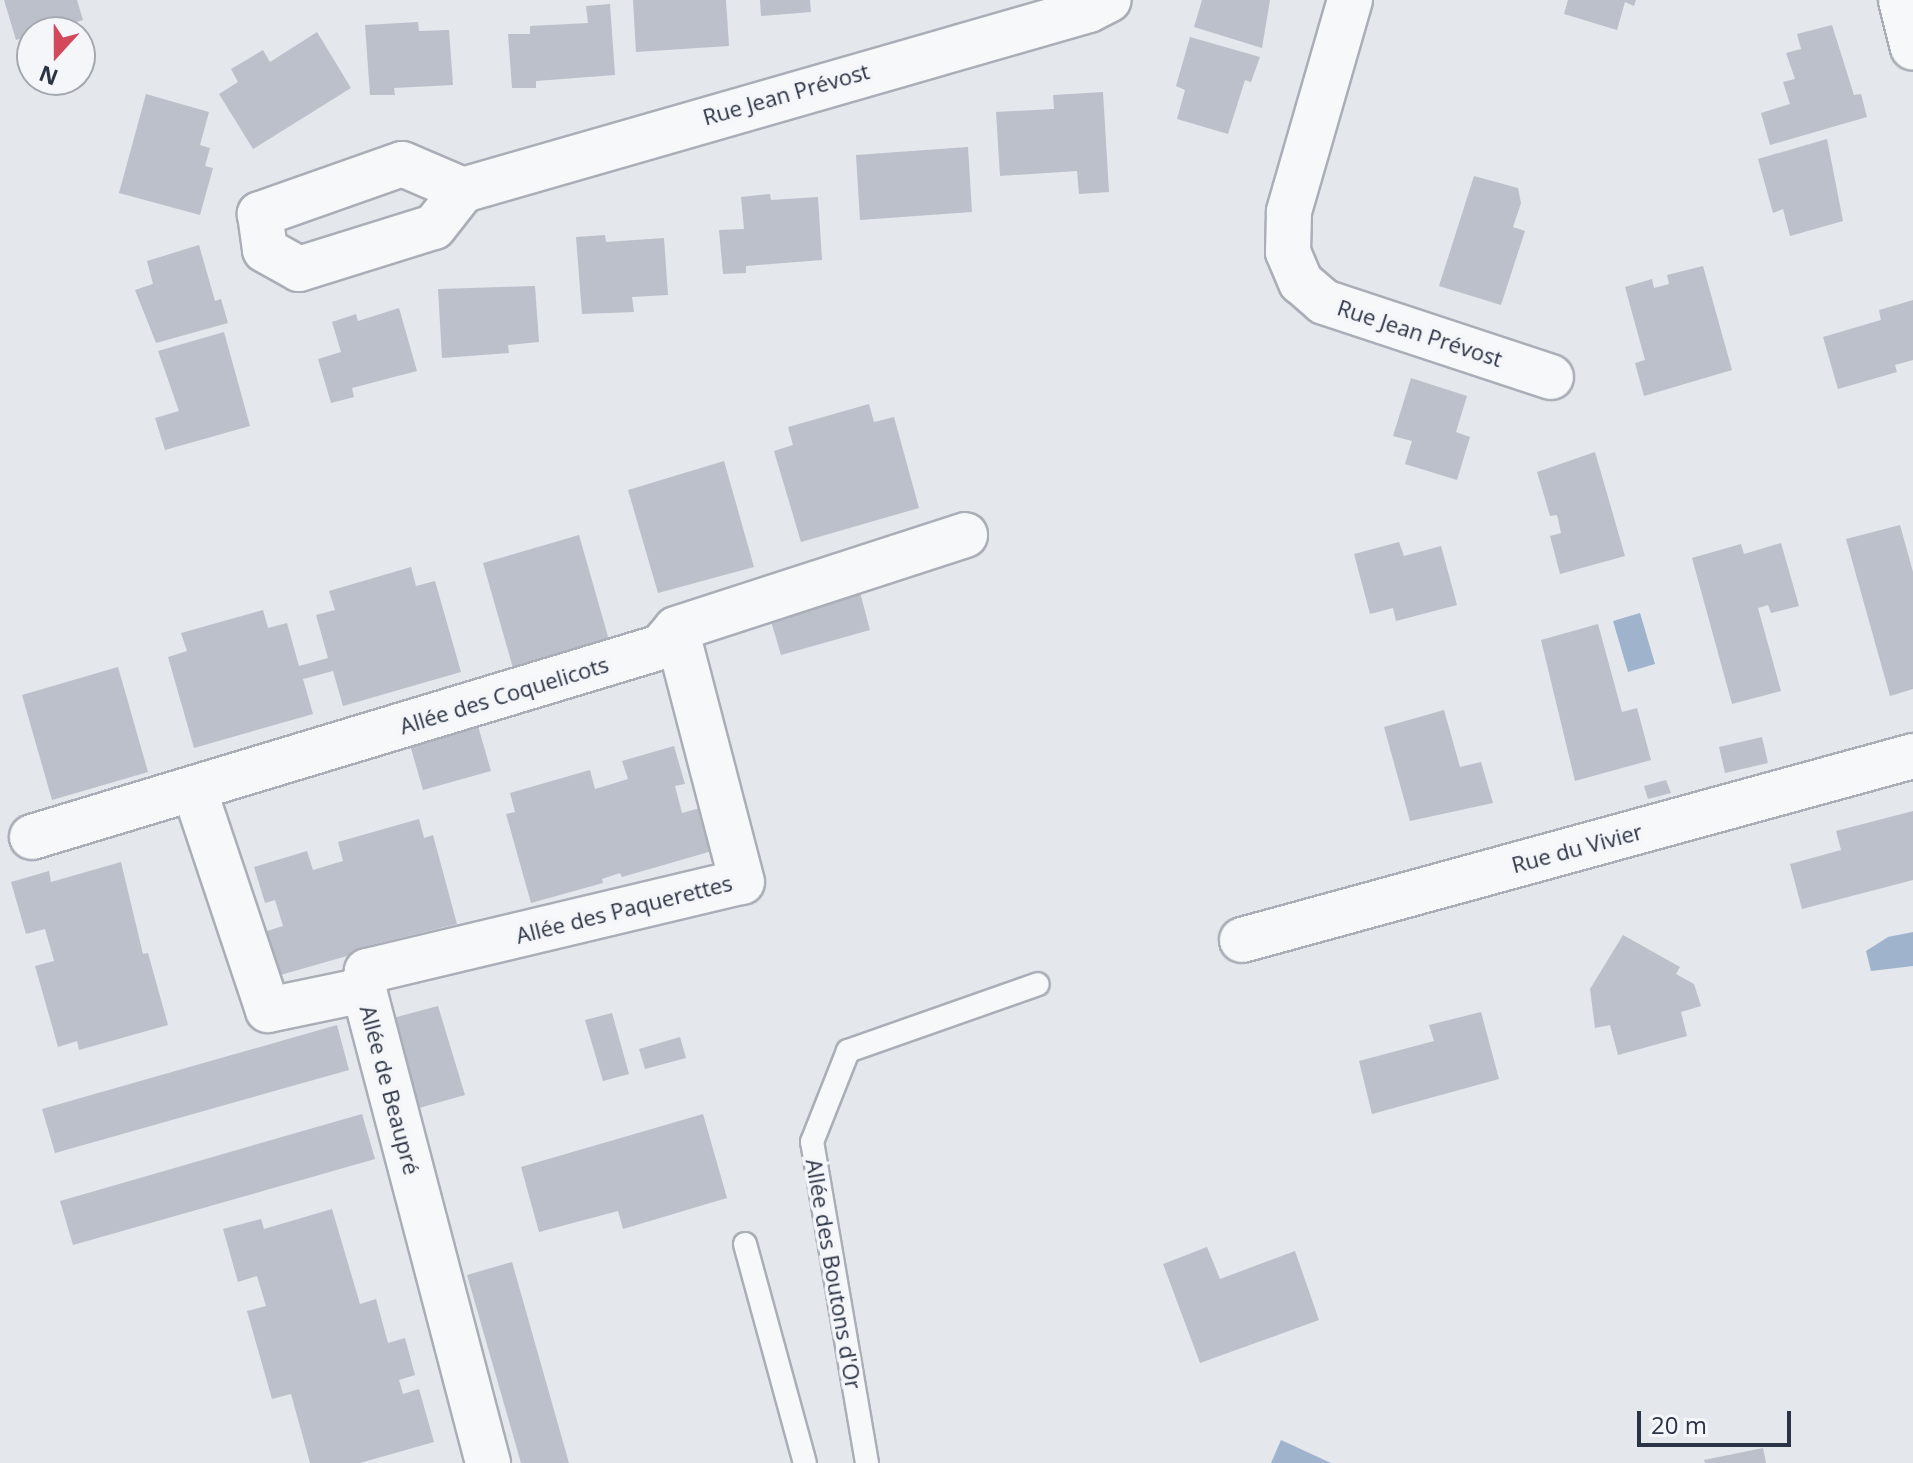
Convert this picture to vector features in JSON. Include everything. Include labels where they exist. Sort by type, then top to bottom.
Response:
[{"type":"street","name":"Rue Jean Prévost","points":[[463,190],[1089,10],[1109,0]]},
{"type":"street","name":"Rue Jean Prévost","points":[[1350,0],[1289,212],[1288,252],[1301,282],[1324,302],[1551,377]]},
{"type":"street","points":[[1901,0],[1913,48]]},
{"type":"street","name":"Allée des Coquelicots","points":[[32,837],[661,647],[676,629],[965,535]]},
{"type":"street","name":"Allée des Paquerettes","points":[[364,990],[367,971],[742,882],[676,629]]},
{"type":"street","name":"Rue du Vivier","points":[[1242,940],[1913,756]]},
{"type":"street","name":"Allée de Beaupré","points":[[194,789],[268,1010],[364,990],[488,1463]]},
{"type":"lane","name":"Allée des Boutons d'Or","points":[[867,1463],[812,1142],[848,1051],[1038,984]]},
{"type":"lane","points":[[745,1244],[805,1463]]},
{"type":"water","points":[[1640,613],[1655,664],[1628,672],[1613,621]]},
{"type":"water","points":[[1913,932],[1913,966],[1871,971],[1866,951],[1888,937]]},
{"type":"water","points":[[1281,1440],[1331,1463],[1271,1463]]},
{"type":"building","points":[[4,0],[77,0],[82,16],[16,16],[16,40]]},
{"type":"building","points":[[633,0],[726,0],[729,46],[636,52]]},
{"type":"building","points":[[760,0],[810,0],[811,12],[761,16]]},
{"type":"building","points":[[1202,0],[1270,0],[1262,48],[1194,27]]},
{"type":"building","points":[[1568,0],[1636,0],[1634,6],[1625,2],[1617,30],[1564,14]]},
{"type":"building","points":[[610,4],[615,75],[536,81],[536,88],[512,88],[508,34],[530,34],[530,26],[588,23],[586,6]]},
{"type":"building","points":[[418,22],[419,31],[449,30],[453,85],[394,88],[395,95],[370,95],[365,25]]},
{"type":"building","points":[[1832,25],[1854,95],[1861,94],[1867,117],[1770,145],[1761,113],[1790,104],[1783,82],[1795,79],[1786,53],[1801,49],[1797,34]]},
{"type":"building","points":[[317,32],[351,88],[253,149],[219,94],[238,82],[231,69],[263,50],[270,62]]},
{"type":"building","points":[[1190,37],[1260,57],[1251,82],[1245,80],[1228,134],[1177,119],[1185,90],[1176,86]]},
{"type":"building","points":[[1103,92],[1109,192],[1079,194],[1077,171],[1000,176],[996,112],[1054,109],[1053,95]]},
{"type":"building","points":[[146,94],[209,112],[200,145],[210,148],[205,166],[213,168],[200,215],[119,193]]},
{"type":"building","points":[[1827,139],[1843,221],[1790,236],[1783,209],[1773,213],[1758,159]]},
{"type":"building","points":[[968,147],[972,212],[860,220],[856,155]]},
{"type":"building","points":[[1474,176],[1518,188],[1521,203],[1513,227],[1525,231],[1501,305],[1439,286]]},
{"type":"building","points":[[770,194],[771,200],[818,197],[822,260],[746,266],[746,273],[723,274],[719,230],[744,229],[741,197]]},
{"type":"building","points":[[605,235],[606,242],[664,238],[668,295],[632,297],[634,312],[582,314],[576,237]]},
{"type":"building","points":[[199,245],[215,301],[221,299],[228,323],[156,343],[135,290],[153,284],[147,261]]},
{"type":"building","points":[[1703,266],[1732,370],[1644,396],[1635,363],[1645,360],[1625,287],[1652,279],[1654,288],[1669,284],[1667,275]]},
{"type":"building","points":[[535,286],[539,342],[508,345],[509,353],[442,358],[438,289]]},
{"type":"building","points":[[1913,300],[1913,360],[1895,365],[1897,372],[1838,389],[1823,337],[1881,320],[1879,310]]},
{"type":"building","points":[[399,308],[417,371],[352,388],[354,397],[331,403],[318,359],[341,352],[332,322],[356,314],[358,321]]},
{"type":"building","points":[[224,332],[250,426],[165,450],[155,418],[179,411],[158,351]]},
{"type":"building","points":[[1411,378],[1467,396],[1456,432],[1470,437],[1457,480],[1405,464],[1412,441],[1393,436]]},
{"type":"building","points":[[869,404],[874,422],[894,417],[919,508],[801,542],[774,451],[793,445],[788,427]]},
{"type":"building","points":[[1595,452],[1625,556],[1560,574],[1550,536],[1561,533],[1557,515],[1550,516],[1537,472]]},
{"type":"building","points":[[724,461],[754,567],[658,593],[628,490]]},
{"type":"building","points":[[1900,525],[1913,572],[1913,689],[1890,696],[1846,539]]},
{"type":"building","points":[[579,535],[609,640],[513,668],[483,563]]},
{"type":"building","points":[[1399,542],[1404,556],[1441,546],[1457,605],[1396,621],[1393,608],[1370,614],[1354,554]]},
{"type":"building","points":[[1781,543],[1799,606],[1771,613],[1768,605],[1758,608],[1781,691],[1732,704],[1692,558],[1741,544],[1744,554]]},
{"type":"building","points":[[411,567],[416,586],[435,581],[461,672],[343,706],[333,671],[303,679],[313,714],[194,748],[168,657],[187,651],[181,633],[263,610],[268,628],[287,623],[299,666],[328,658],[316,615],[335,610],[329,591]]},
{"type":"building","points":[[858,585],[870,630],[781,655],[768,611]]},
{"type":"building","points":[[1598,624],[1622,712],[1637,708],[1651,760],[1575,781],[1541,640]]},
{"type":"building","points":[[118,667],[148,772],[52,800],[22,695]]},
{"type":"building","points":[[1444,710],[1460,767],[1481,762],[1493,803],[1410,821],[1384,727]]},
{"type":"building","points":[[478,726],[491,771],[423,790],[410,745]]},
{"type":"building","points":[[1762,737],[1768,763],[1725,773],[1719,747]]},
{"type":"building","points":[[674,746],[685,784],[675,786],[682,813],[700,808],[712,851],[622,877],[620,873],[602,879],[603,883],[531,903],[506,814],[515,812],[510,793],[590,770],[595,789],[628,779],[622,761]]},
{"type":"building","points":[[1666,780],[1671,793],[1648,799],[1644,786]]},
{"type":"building","points":[[1913,811],[1913,880],[1802,909],[1790,864],[1841,850],[1836,831]]},
{"type":"building","points":[[419,819],[424,838],[433,835],[457,924],[367,946],[368,950],[277,976],[264,932],[283,926],[275,900],[265,903],[254,867],[307,851],[313,870],[343,861],[338,842]]},
{"type":"building","points":[[121,862],[143,954],[148,953],[168,1025],[79,1050],[77,1041],[58,1047],[35,966],[54,961],[45,929],[26,934],[11,882],[49,871],[51,882]]},
{"type":"building","points":[[1623,935],[1680,967],[1676,974],[1694,984],[1701,1006],[1681,1012],[1687,1036],[1618,1055],[1610,1025],[1595,1028],[1590,989]]},
{"type":"building","points":[[438,1006],[465,1095],[419,1108],[393,1018]]},
{"type":"building","points":[[1481,1012],[1499,1079],[1372,1114],[1359,1061],[1434,1041],[1429,1025]]},
{"type":"building","points":[[612,1013],[629,1074],[603,1081],[585,1020]]},
{"type":"building","points":[[337,1025],[349,1070],[55,1153],[42,1109]]},
{"type":"building","points":[[680,1037],[686,1058],[645,1069],[639,1049]]},
{"type":"building","points":[[362,1114],[375,1159],[73,1245],[60,1201]]},
{"type":"building","points":[[703,1114],[727,1198],[623,1229],[618,1211],[539,1232],[521,1167]]},
{"type":"building","points":[[332,1209],[360,1304],[376,1299],[388,1343],[405,1338],[415,1375],[399,1380],[403,1394],[419,1389],[434,1442],[360,1463],[310,1463],[291,1394],[272,1399],[247,1311],[266,1306],[257,1276],[238,1282],[223,1229],[261,1219],[264,1229]]},
{"type":"building","points":[[1207,1247],[1220,1279],[1295,1251],[1319,1320],[1200,1363],[1163,1264]]},
{"type":"building","points":[[512,1262],[569,1463],[521,1463],[467,1275]]},
{"type":"building","points":[[1763,1448],[1766,1463],[1705,1463],[1704,1460]]}]
